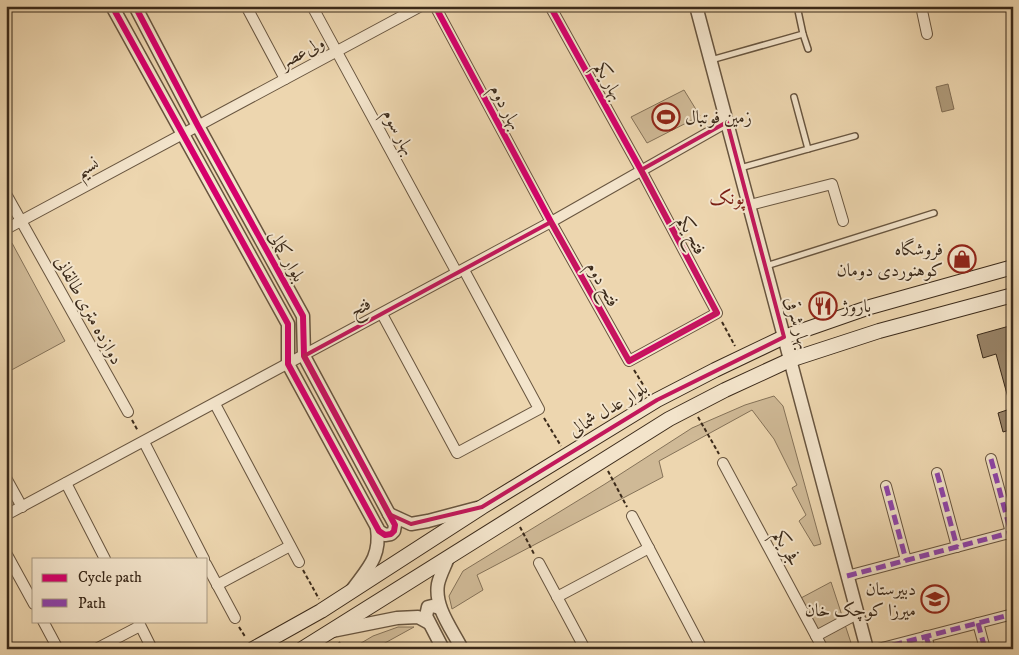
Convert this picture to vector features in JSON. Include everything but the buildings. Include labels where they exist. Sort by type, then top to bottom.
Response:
[{"type":"main road","name":"بلوار عدل شمالی","points":[[250,645],[324,609],[482,507],[654,402],[740,357],[784,337],[870,307],[1013,267]]},
{"type":"main road","points":[[302,649],[669,419],[725,390],[790,360],[880,331],[1013,296]]},
{"type":"street","name":"بلوار کمالی","points":[[112,6],[288,324],[288,364],[378,529],[379,542],[376,555],[351,592]]},
{"type":"street","name":"بلوار کمالی","points":[[135,6],[302,316],[304,356],[392,520]]},
{"type":"street","points":[[246,6],[285,79]]},
{"type":"street","name":"بهار سوم","points":[[312,6],[539,409]]},
{"type":"street","name":"ولی‌عصر","points":[[183,134],[421,6]]},
{"type":"street","name":"بهار دوم","points":[[435,6],[551,222]]},
{"type":"street","name":"بهار یکم","points":[[550,6],[641,170]]},
{"type":"street","name":"بهار شرقی","points":[[696,6],[866,649]]},
{"type":"street","points":[[921,6],[928,34]]},
{"type":"street","name":"فتح","points":[[6,515],[551,222],[727,122]]},
{"type":"street","name":"نسیم","points":[[6,229],[183,134]]},
{"type":"street","name":"فتح یکم","points":[[641,170],[717,313]]},
{"type":"street","points":[[750,205],[832,184],[843,221]]},
{"type":"street","name":"دوازده متری طالقانی","points":[[6,194],[128,412]]},
{"type":"street","name":"فتح دوم","points":[[551,222],[629,361]]},
{"type":"street","points":[[629,361],[717,313]]},
{"type":"street","points":[[382,314],[457,453],[539,409]]},
{"type":"street","points":[[215,404],[299,562]]},
{"type":"street","points":[[144,442],[203,558]]},
{"type":"street","points":[[847,576],[957,547],[1012,535],[991,459]]},
{"type":"street","name":"فجر یکم","points":[[723,463],[822,649]]},
{"type":"street","points":[[938,473],[957,547]]},
{"type":"street","points":[[6,478],[22,507]]},
{"type":"street","points":[[66,483],[105,558]]},
{"type":"street","points":[[886,486],[906,560]]},
{"type":"street","points":[[378,529],[388,535],[394,530],[392,520],[411,524],[482,507]]},
{"type":"street","points":[[632,516],[702,649]]},
{"type":"street","points":[[217,585],[290,546]]},
{"type":"street","points":[[557,597],[649,548]]},
{"type":"street","points":[[6,553],[32,600]]},
{"type":"street","points":[[448,558],[438,585],[440,608],[462,649]]},
{"type":"street","points":[[539,563],[585,649]]},
{"type":"street","points":[[208,568],[235,618]]},
{"type":"street","points":[[440,608],[428,607],[427,620],[443,649]]},
{"type":"street","points":[[816,636],[857,614]]},
{"type":"street","points":[[878,649],[1013,614]]},
{"type":"street","points":[[332,631],[397,618],[427,620]]},
{"type":"street","points":[[44,622],[58,649]]},
{"type":"street","points":[[96,649],[139,623],[152,649]]},
{"type":"street","points":[[978,623],[985,649]]},
{"type":"street","points":[[926,636],[930,649]]},
{"type":"lane","points":[[796,6],[808,49]]},
{"type":"lane","points":[[711,60],[803,34]]},
{"type":"lane","points":[[794,97],[808,149]]},
{"type":"lane","points":[[740,168],[855,136]]},
{"type":"lane","points":[[766,266],[934,213]]},
{"type":"path","points":[[717,313],[740,357]]},
{"type":"path","points":[[629,361],[654,402]]},
{"type":"path","points":[[693,407],[723,463]]},
{"type":"path","points":[[539,409],[566,456]]},
{"type":"path","points":[[128,412],[144,442]]},
{"type":"path","points":[[603,461],[632,516]]},
{"type":"path","points":[[515,516],[539,563]]},
{"type":"path","points":[[299,562],[324,609]]},
{"type":"path","points":[[235,618],[250,645]]},
{"type":"highlighted area","points":[[727,122],[784,337],[657,400],[482,507],[411,524],[389,514],[304,356],[551,222],[629,361],[717,313],[641,170]]},
{"type":"shaded area","points":[[948,84],[954,109],[942,112],[936,87]]},
{"type":"shaded area","name":"زمین فوتبال","points":[[684,90],[700,116],[647,143],[631,117]]},
{"type":"shaded area","points":[[12,243],[65,341],[6,373],[6,246]]},
{"type":"shaded area","points":[[774,396],[783,406],[821,544],[814,546],[799,521],[806,515],[792,488],[797,485],[774,439],[752,410],[659,461],[663,477],[477,575],[483,590],[452,609],[449,596],[463,571],[692,428],[745,405]]},
{"type":"shaded area","points":[[831,582],[853,649],[828,649],[801,598]]},
{"type":"shaded area","points":[[398,627],[414,627],[374,649],[351,649],[373,636]]},
{"type":"marked path","points":[[991,459],[1013,540]]},
{"type":"marked path","points":[[937,473],[957,547]]},
{"type":"marked path","points":[[886,486],[906,560]]},
{"type":"marked path","points":[[847,576],[1013,532]]},
{"type":"marked path","points":[[878,649],[1013,614]]},
{"type":"marked path","points":[[978,623],[985,649]]},
{"type":"marked path","points":[[926,636],[930,649]]},
{"type":"cycle path","points":[[112,6],[288,324],[288,364],[379,531],[385,535],[391,534],[394,531],[395,525],[304,356],[303,316],[198,126],[135,6]]},
{"type":"cycle path","points":[[435,6],[551,222],[629,361],[717,313],[641,170],[550,6]]},
{"type":"place","name":"زمین فوتبال","points":[[666,117]]},
{"type":"place","name":"فروشگاه کوهنوردی دومان","points":[[962,259]]},
{"type":"place","name":"باروژ","points":[[823,306]]},
{"type":"place","name":"دبیرستان میرزا کوچک خان","points":[[935,599]]},
{"type":"district","name":"پونک","points":[[727,197]]}]
